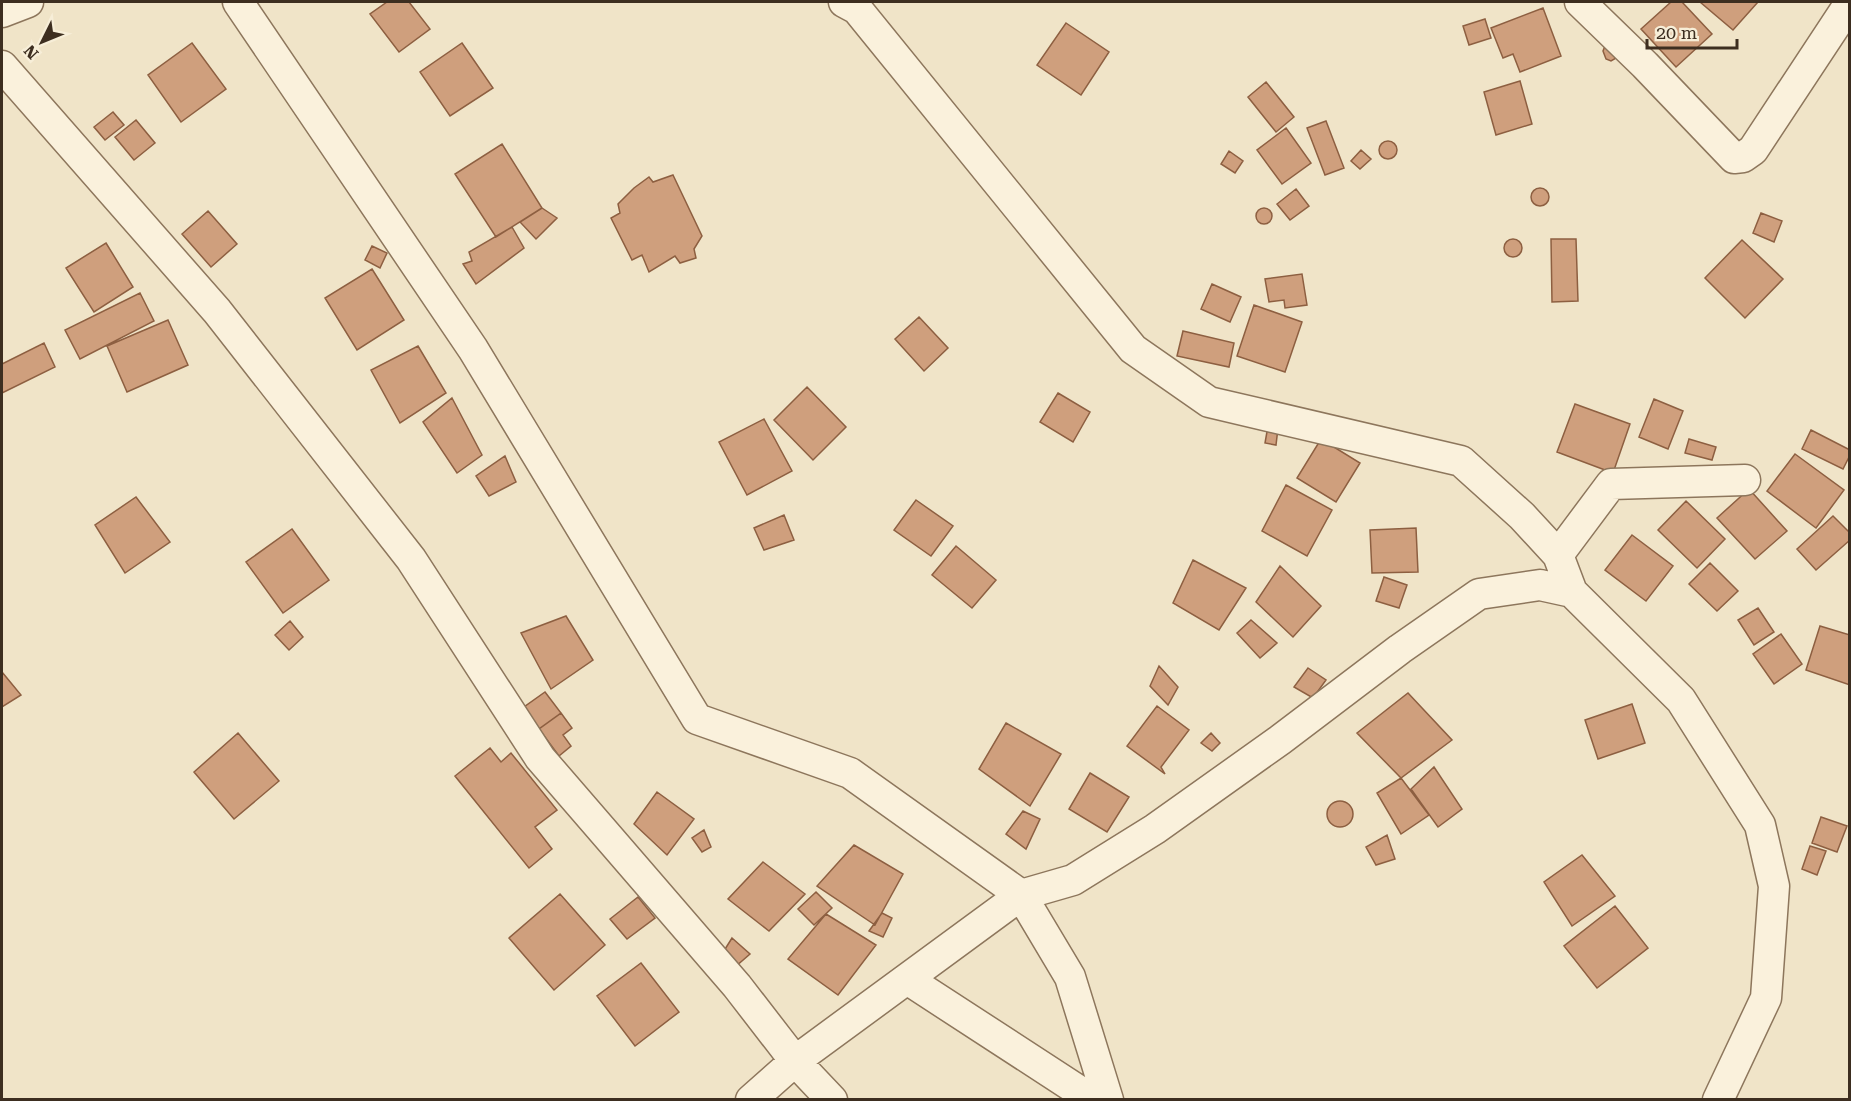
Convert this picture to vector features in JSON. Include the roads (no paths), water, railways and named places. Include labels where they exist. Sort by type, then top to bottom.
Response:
[{"type":"street","points":[[2,12],[28,2]]},
{"type":"street","points":[[238,2],[473,349],[697,719],[850,772],[1021,895],[1070,977],[1108,1100]]},
{"type":"street","points":[[844,2],[857,9],[1133,349],[1209,402],[1461,461],[1522,516],[1557,555],[1572,592],[1682,700],[1760,825],[1774,886],[1766,998],[1718,1100]]},
{"type":"street","points":[[1580,2],[1645,65],[1734,158],[1743,157],[1753,150],[1850,3]]},
{"type":"street","points":[[2,66],[217,311],[411,559],[540,758],[737,986],[795,1061],[832,1100]]},
{"type":"street","points":[[1557,555],[1611,484],[1745,480]]},
{"type":"street","points":[[752,1100],[795,1061],[1021,895],[1073,880],[1155,829],[1280,741],[1400,650],[1479,594],[1540,585],[1572,592]]},
{"type":"street","points":[[907,979],[1094,1100]]}]
